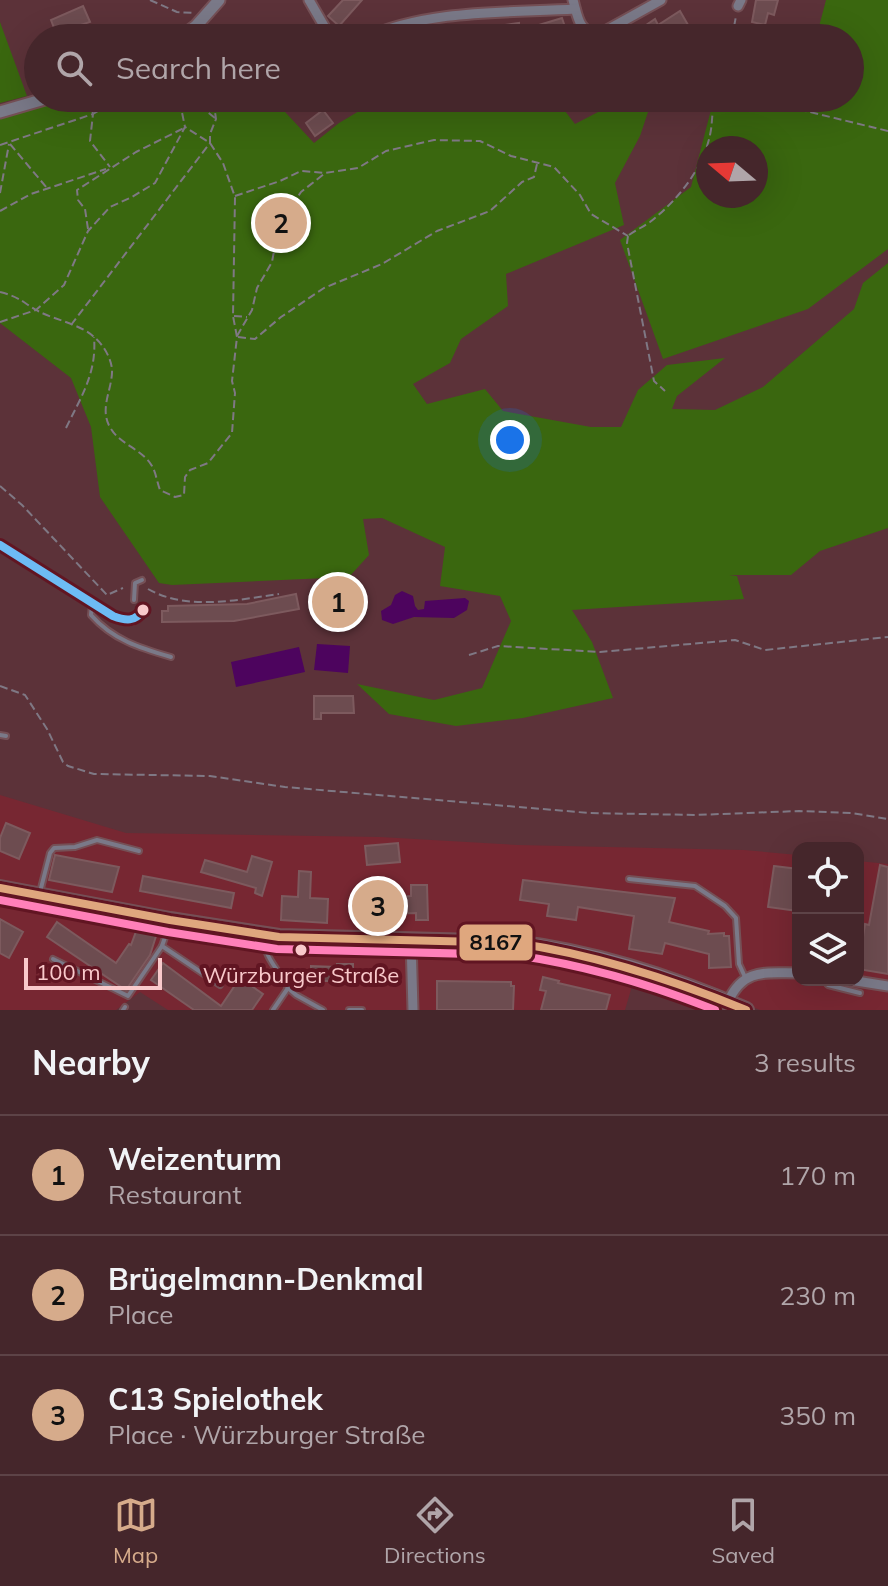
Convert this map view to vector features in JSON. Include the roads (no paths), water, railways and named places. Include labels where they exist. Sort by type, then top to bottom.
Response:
[{"type":"main road","points":[[0,888],[264,935],[516,943],[568,951],[651,974],[746,1010]]},
{"type":"street","points":[[196,24],[219,0]]},
{"type":"street","points":[[618,24],[661,0]]},
{"type":"street","points":[[314,2],[324,24]]},
{"type":"street","points":[[405,24],[452,16],[574,5]]},
{"type":"street","points":[[0,112],[24,105]]},
{"type":"street","points":[[0,545],[92,605],[126,621],[139,616],[143,610]]},
{"type":"street","points":[[411,940],[413,1010]]},
{"type":"street","points":[[728,1002],[745,977],[792,973]]},
{"type":"street","points":[[864,982],[888,986]]},
{"type":"lane","points":[[134,600],[135,583],[142,580]]},
{"type":"lane","points":[[92,605],[91,615],[110,633],[130,644],[171,657]]},
{"type":"lane","points":[[40,895],[50,853],[54,848],[75,847],[97,840],[139,851]]},
{"type":"lane","points":[[629,879],[695,886],[725,906],[736,918],[739,964],[745,977]]},
{"type":"lane","points":[[53,959],[128,996],[162,946],[170,920]]},
{"type":"lane","points":[[264,935],[266,956],[288,988],[323,1010]]},
{"type":"lane","points":[[162,946],[220,985]]},
{"type":"lane","points":[[832,986],[860,993]]},
{"type":"lane","points":[[273,1010],[288,988]]},
{"type":"lane","points":[[349,1010],[362,1010]]},
{"type":"place","name":"Brügelmann-Denkmal","points":[[281,223]]},
{"type":"place","name":"Weizenturm","points":[[338,602]]},
{"type":"place","name":"C13 Spielothek","points":[[378,906]]},
{"type":"place","name":"Würzburger Straße","points":[[301,950]]}]
